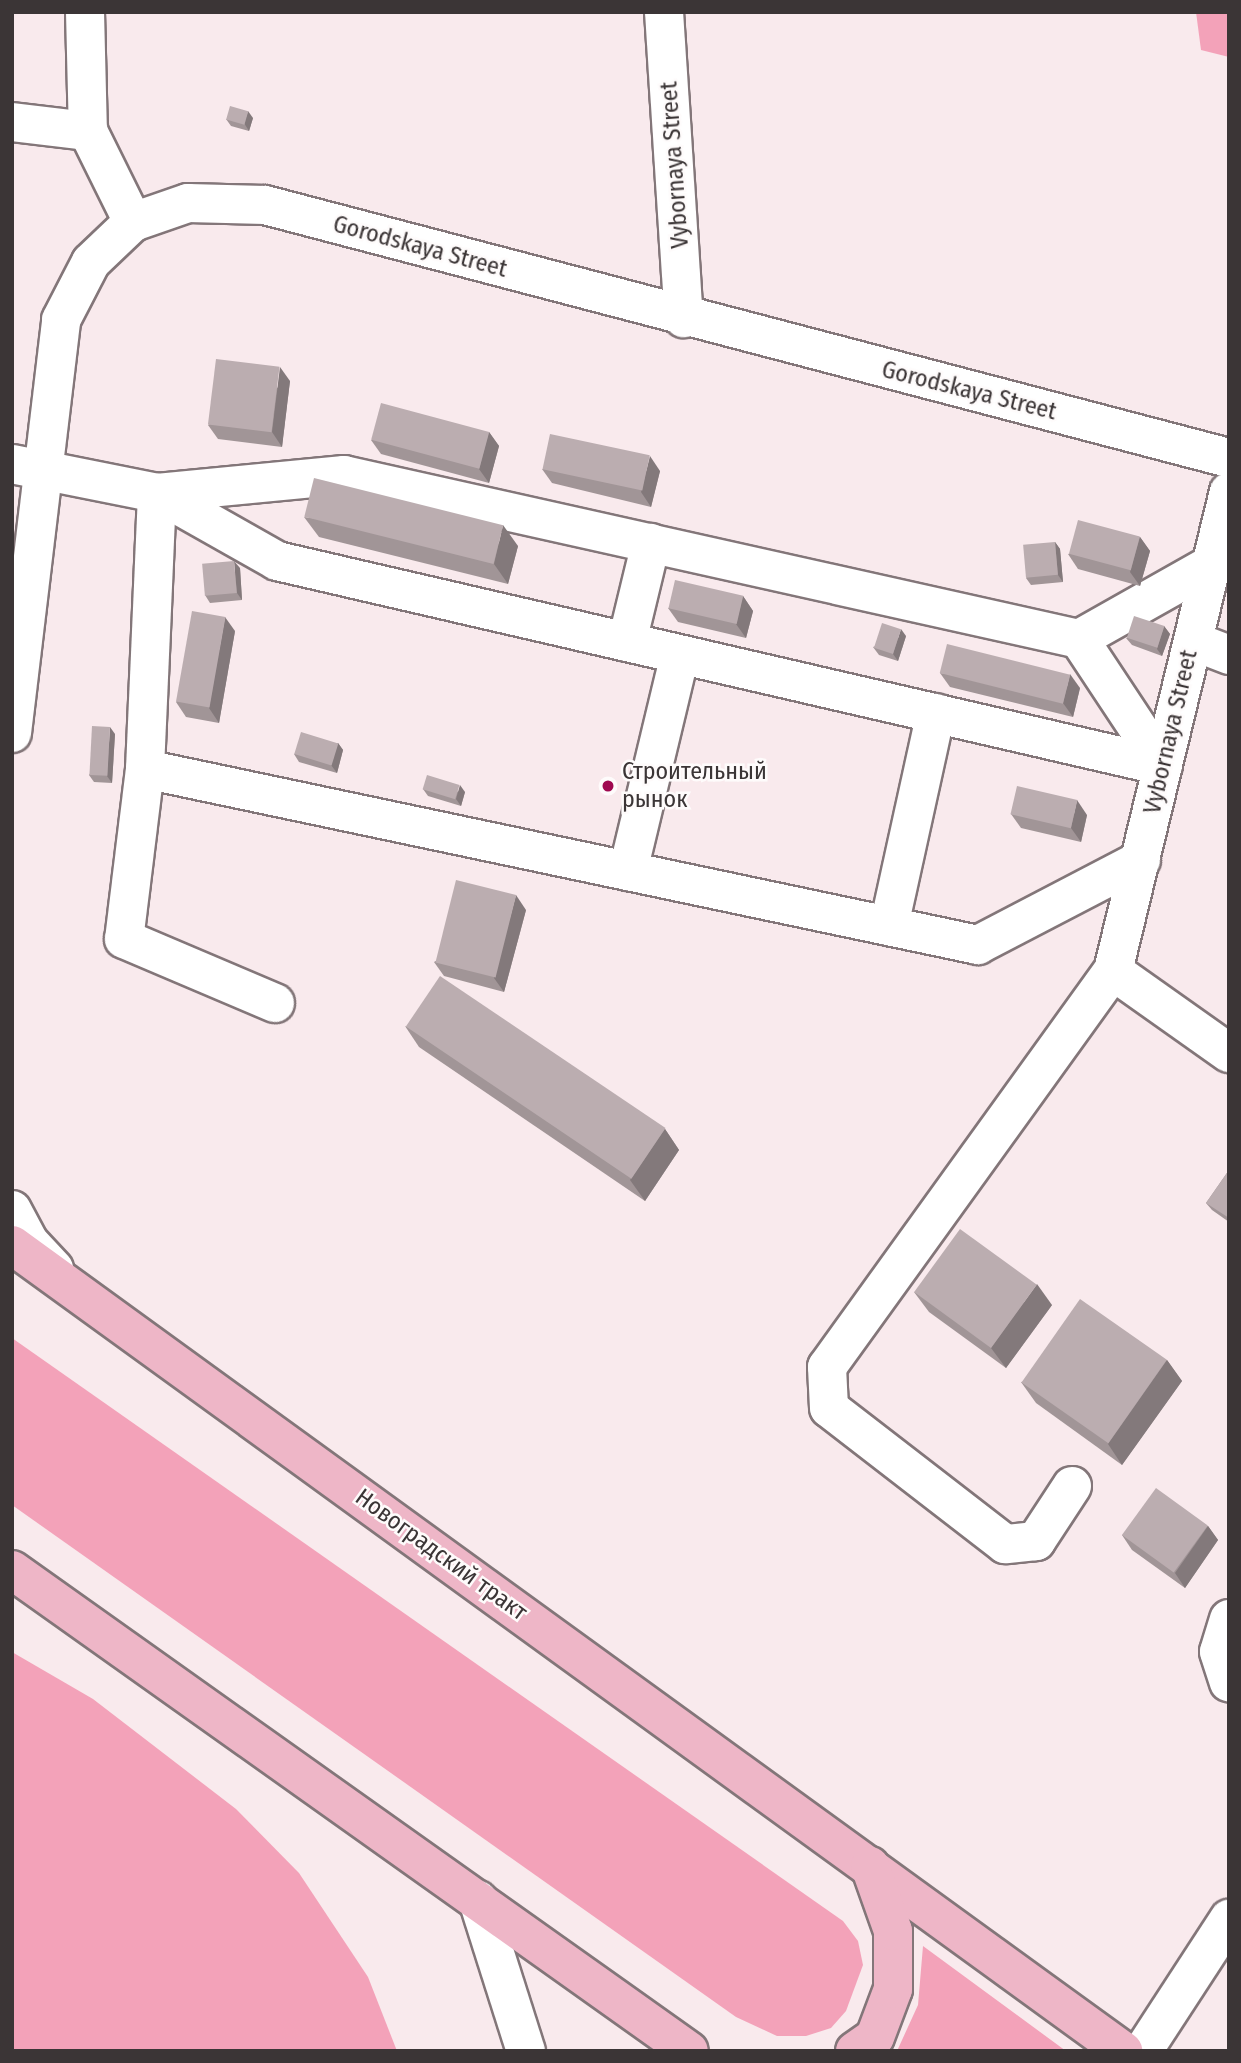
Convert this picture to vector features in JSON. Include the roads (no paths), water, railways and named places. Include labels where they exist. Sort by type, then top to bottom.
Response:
[{"type":"main road","name":"Новоградский тракт","points":[[12,1245],[1123,2051]]},
{"type":"main road","points":[[12,1570],[689,2051]]},
{"type":"main road","points":[[855,2051],[875,2037],[893,1989],[892,1931],[870,1866]]},
{"type":"street","points":[[85,12],[88,131],[133,222]]},
{"type":"street","name":"Vybornaya Street","points":[[664,12],[684,318]]},
{"type":"street","points":[[12,122],[88,131]]},
{"type":"street","name":"Gorodskaya Street","points":[[12,733],[27,465],[61,320],[91,262],[133,222],[188,202],[265,205],[684,318],[1229,457]]},
{"type":"street","points":[[27,465],[157,493],[277,561],[1163,766]]},
{"type":"street","points":[[157,493],[344,475],[1079,639],[1212,564]]},
{"type":"street","name":"Vybornaya Street","points":[[1113,971],[1229,492]]},
{"type":"street","points":[[157,493],[145,769],[124,939],[275,1003]]},
{"type":"street","points":[[627,642],[650,543]]},
{"type":"street","points":[[1079,639],[1163,766]]},
{"type":"street","points":[[1193,641],[1229,655]]},
{"type":"street","points":[[628,872],[680,655]]},
{"type":"street","points":[[889,926],[936,713]]},
{"type":"street","points":[[145,769],[978,945],[1141,860]]},
{"type":"street","points":[[1072,1486],[1036,1541],[1005,1544],[829,1408],[828,1367],[1113,971],[1229,1053]]},
{"type":"street","points":[[12,1209],[29,1242],[69,1286]]},
{"type":"street","points":[[1229,1619],[1219,1652],[1229,1682]]},
{"type":"street","points":[[478,1900],[526,2051]]},
{"type":"street","points":[[1143,2051],[1229,1919]]},
{"type":"place","name":"Строительный рынок","points":[[608,786]]}]
